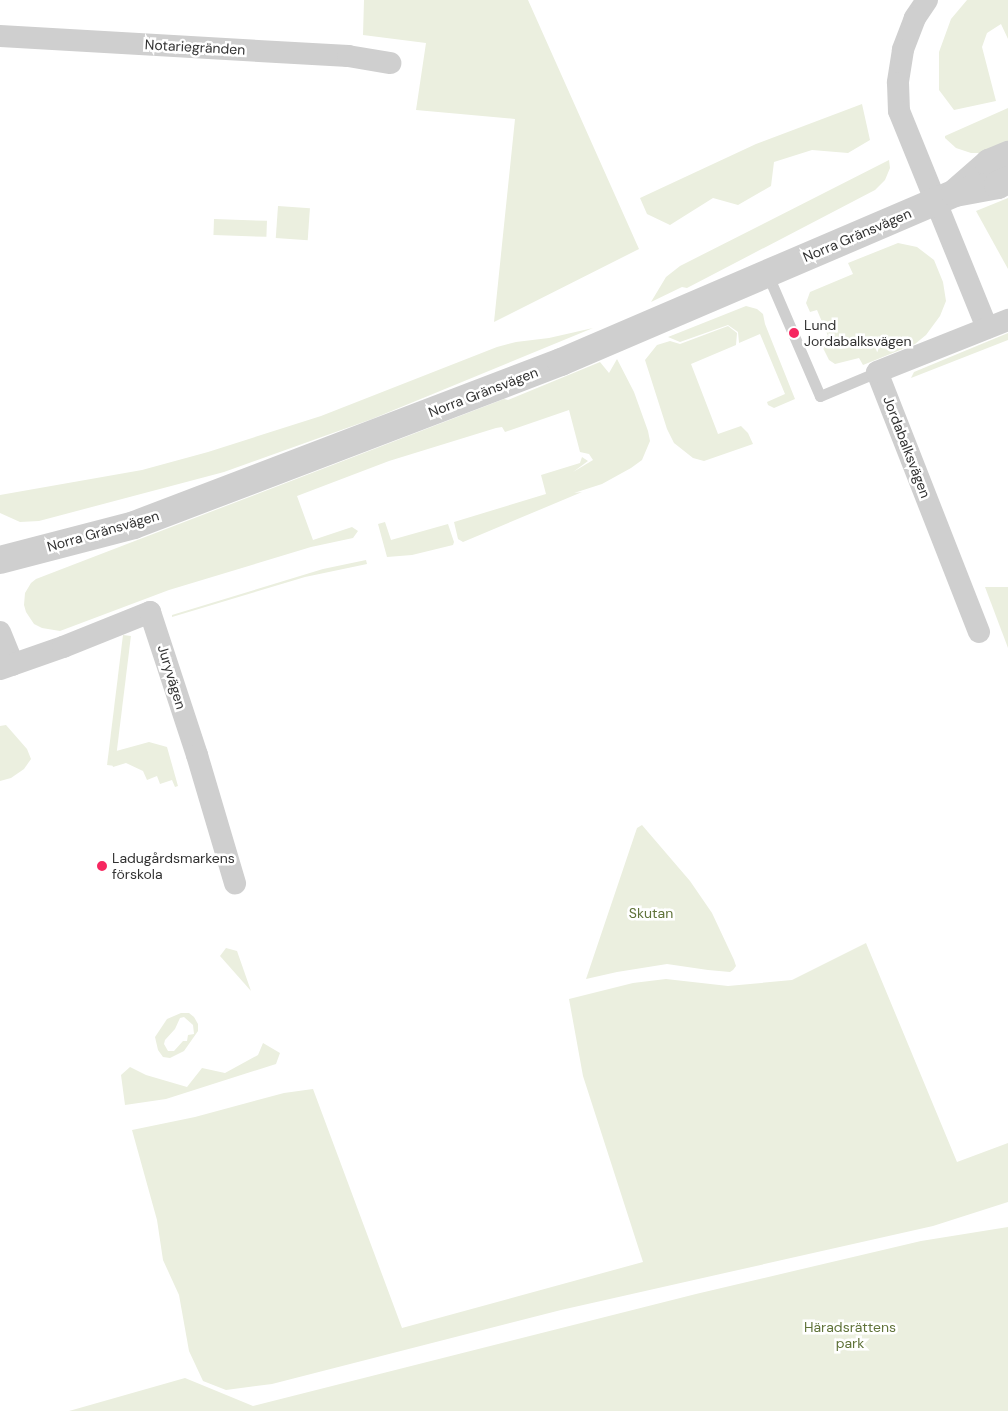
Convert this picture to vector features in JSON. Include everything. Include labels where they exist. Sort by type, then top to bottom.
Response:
[{"type":"street","points":[[927,0],[915,18],[903,50],[898,83],[899,111],[945,197],[987,328]]},
{"type":"street","name":"Notariegränden","points":[[0,36],[348,56],[390,63]]},
{"type":"street","name":"Norra Gränsvägen","points":[[945,197],[989,164],[1008,155]]},
{"type":"street","name":"Norra Gränsvägen","points":[[0,560],[134,525],[552,365],[945,197],[998,185],[1008,180]]},
{"type":"street","points":[[877,372],[1008,320]]},
{"type":"street","name":"Jordabalksvägen","points":[[877,372],[978,632]]},
{"type":"street","name":"Juryvägen","points":[[0,632],[6,667],[72,644],[150,612],[200,764],[235,883]]},
{"type":"lane","points":[[767,273],[820,396],[877,372]]},
{"type":"green space","points":[[364,0],[528,0],[639,249],[494,322],[515,119],[416,110],[426,43],[363,35]]},
{"type":"green space","points":[[967,0],[1008,0],[1008,39],[1001,24],[987,33],[982,47],[996,101],[954,110],[939,90],[939,52],[951,19]]},
{"type":"green space","points":[[862,104],[870,140],[848,153],[812,150],[774,162],[771,186],[738,205],[713,198],[670,225],[647,214],[640,198],[756,144]]},
{"type":"green space","points":[[1008,108],[1008,144],[981,153],[971,153],[956,148],[945,138],[945,136]]},
{"type":"green space","points":[[889,160],[890,168],[885,180],[875,190],[687,288],[682,287],[651,302],[666,277],[680,266]]},
{"type":"green space","points":[[1008,198],[1008,269],[976,211]]},
{"type":"green space","points":[[278,206],[310,208],[308,240],[276,238]]},
{"type":"green space","points":[[214,219],[267,221],[266,237],[213,235]]},
{"type":"green space","points":[[898,243],[917,247],[934,260],[943,282],[946,301],[940,316],[926,335],[915,344],[863,365],[859,358],[835,364],[829,360],[819,340],[828,336],[817,310],[810,312],[806,303],[810,292],[853,274],[848,263]]},
{"type":"green space","points":[[746,306],[757,309],[763,314],[765,324],[795,399],[774,408],[768,405],[767,402],[785,394],[760,334],[739,343],[738,332],[728,325],[680,342],[668,337]]},
{"type":"green space","points":[[728,326],[737,333],[736,345],[691,364],[718,434],[741,426],[748,433],[753,444],[704,461],[693,458],[674,443],[667,429],[645,360],[657,345],[670,341],[680,344]]},
{"type":"green space","points":[[593,328],[372,419],[224,472],[39,521],[20,522],[0,513],[0,495],[142,470],[208,452],[321,416],[497,347]]},
{"type":"green space","points":[[1008,333],[1008,340],[911,378],[914,372]]},
{"type":"green space","points":[[617,359],[634,392],[650,441],[642,460],[602,484],[574,493],[582,492],[463,542],[458,539],[454,522],[546,494],[541,475],[580,463],[582,457],[588,461],[573,472],[593,460],[589,454],[580,452],[569,410],[505,432],[502,427],[496,428],[389,461],[297,496],[313,540],[352,527],[358,531],[353,538],[311,547],[169,590],[60,631],[42,628],[34,624],[26,612],[24,605],[25,593],[36,579],[504,399],[508,400],[600,362],[609,373]]},
{"type":"green space","points":[[385,522],[391,540],[448,524],[454,542],[453,545],[412,555],[387,557],[378,524]]},
{"type":"green space","points":[[366,560],[367,564],[305,577],[172,617],[172,615],[323,569]]},
{"type":"green space","points":[[985,587],[1008,587],[1008,648]]},
{"type":"green space","points":[[123,635],[131,636],[115,766],[107,765]]},
{"type":"green space","points":[[6,725],[27,749],[31,759],[24,769],[11,778],[0,781],[0,726]]},
{"type":"green space","points":[[149,742],[167,747],[178,786],[175,787],[172,780],[160,784],[157,776],[147,780],[143,771],[126,763],[113,767],[109,753]]},
{"type":"green space","name":"Skutan","points":[[642,825],[690,881],[712,913],[736,966],[730,972],[667,964],[586,979],[637,828]]},
{"type":"green space","points":[[866,943],[957,1162],[1008,1143],[1008,1202],[933,1226],[561,1310],[272,1384],[226,1390],[203,1381],[189,1351],[179,1295],[163,1260],[157,1220],[132,1130],[195,1117],[284,1093],[313,1089],[402,1328],[643,1262],[583,1076],[569,999],[633,983],[666,979],[728,986],[792,980]]},
{"type":"green space","points":[[226,948],[237,951],[251,991],[220,956]]},
{"type":"green space","points":[[181,1013],[189,1013],[198,1024],[198,1031],[184,1051],[170,1058],[163,1057],[158,1050],[155,1037],[167,1019]],"holes":[[[184,1017],[193,1025],[194,1034],[188,1035],[187,1041],[183,1041],[174,1051],[168,1051],[164,1044],[165,1040],[175,1029],[180,1018]]]},
{"type":"green space","points":[[263,1043],[280,1053],[276,1064],[166,1099],[125,1105],[121,1075],[130,1067],[146,1075],[187,1087],[202,1068],[225,1073],[258,1055]]},
{"type":"green space","name":"Häradsrättens park","points":[[1008,1227],[1008,1411],[69,1411],[185,1378],[253,1406],[696,1294],[921,1241]]},
{"type":"place","name":"Lund Jordabalksvägen","points":[[794,333]]},
{"type":"place","name":"Ladugårdsmarkens förskola","points":[[102,866]]}]
